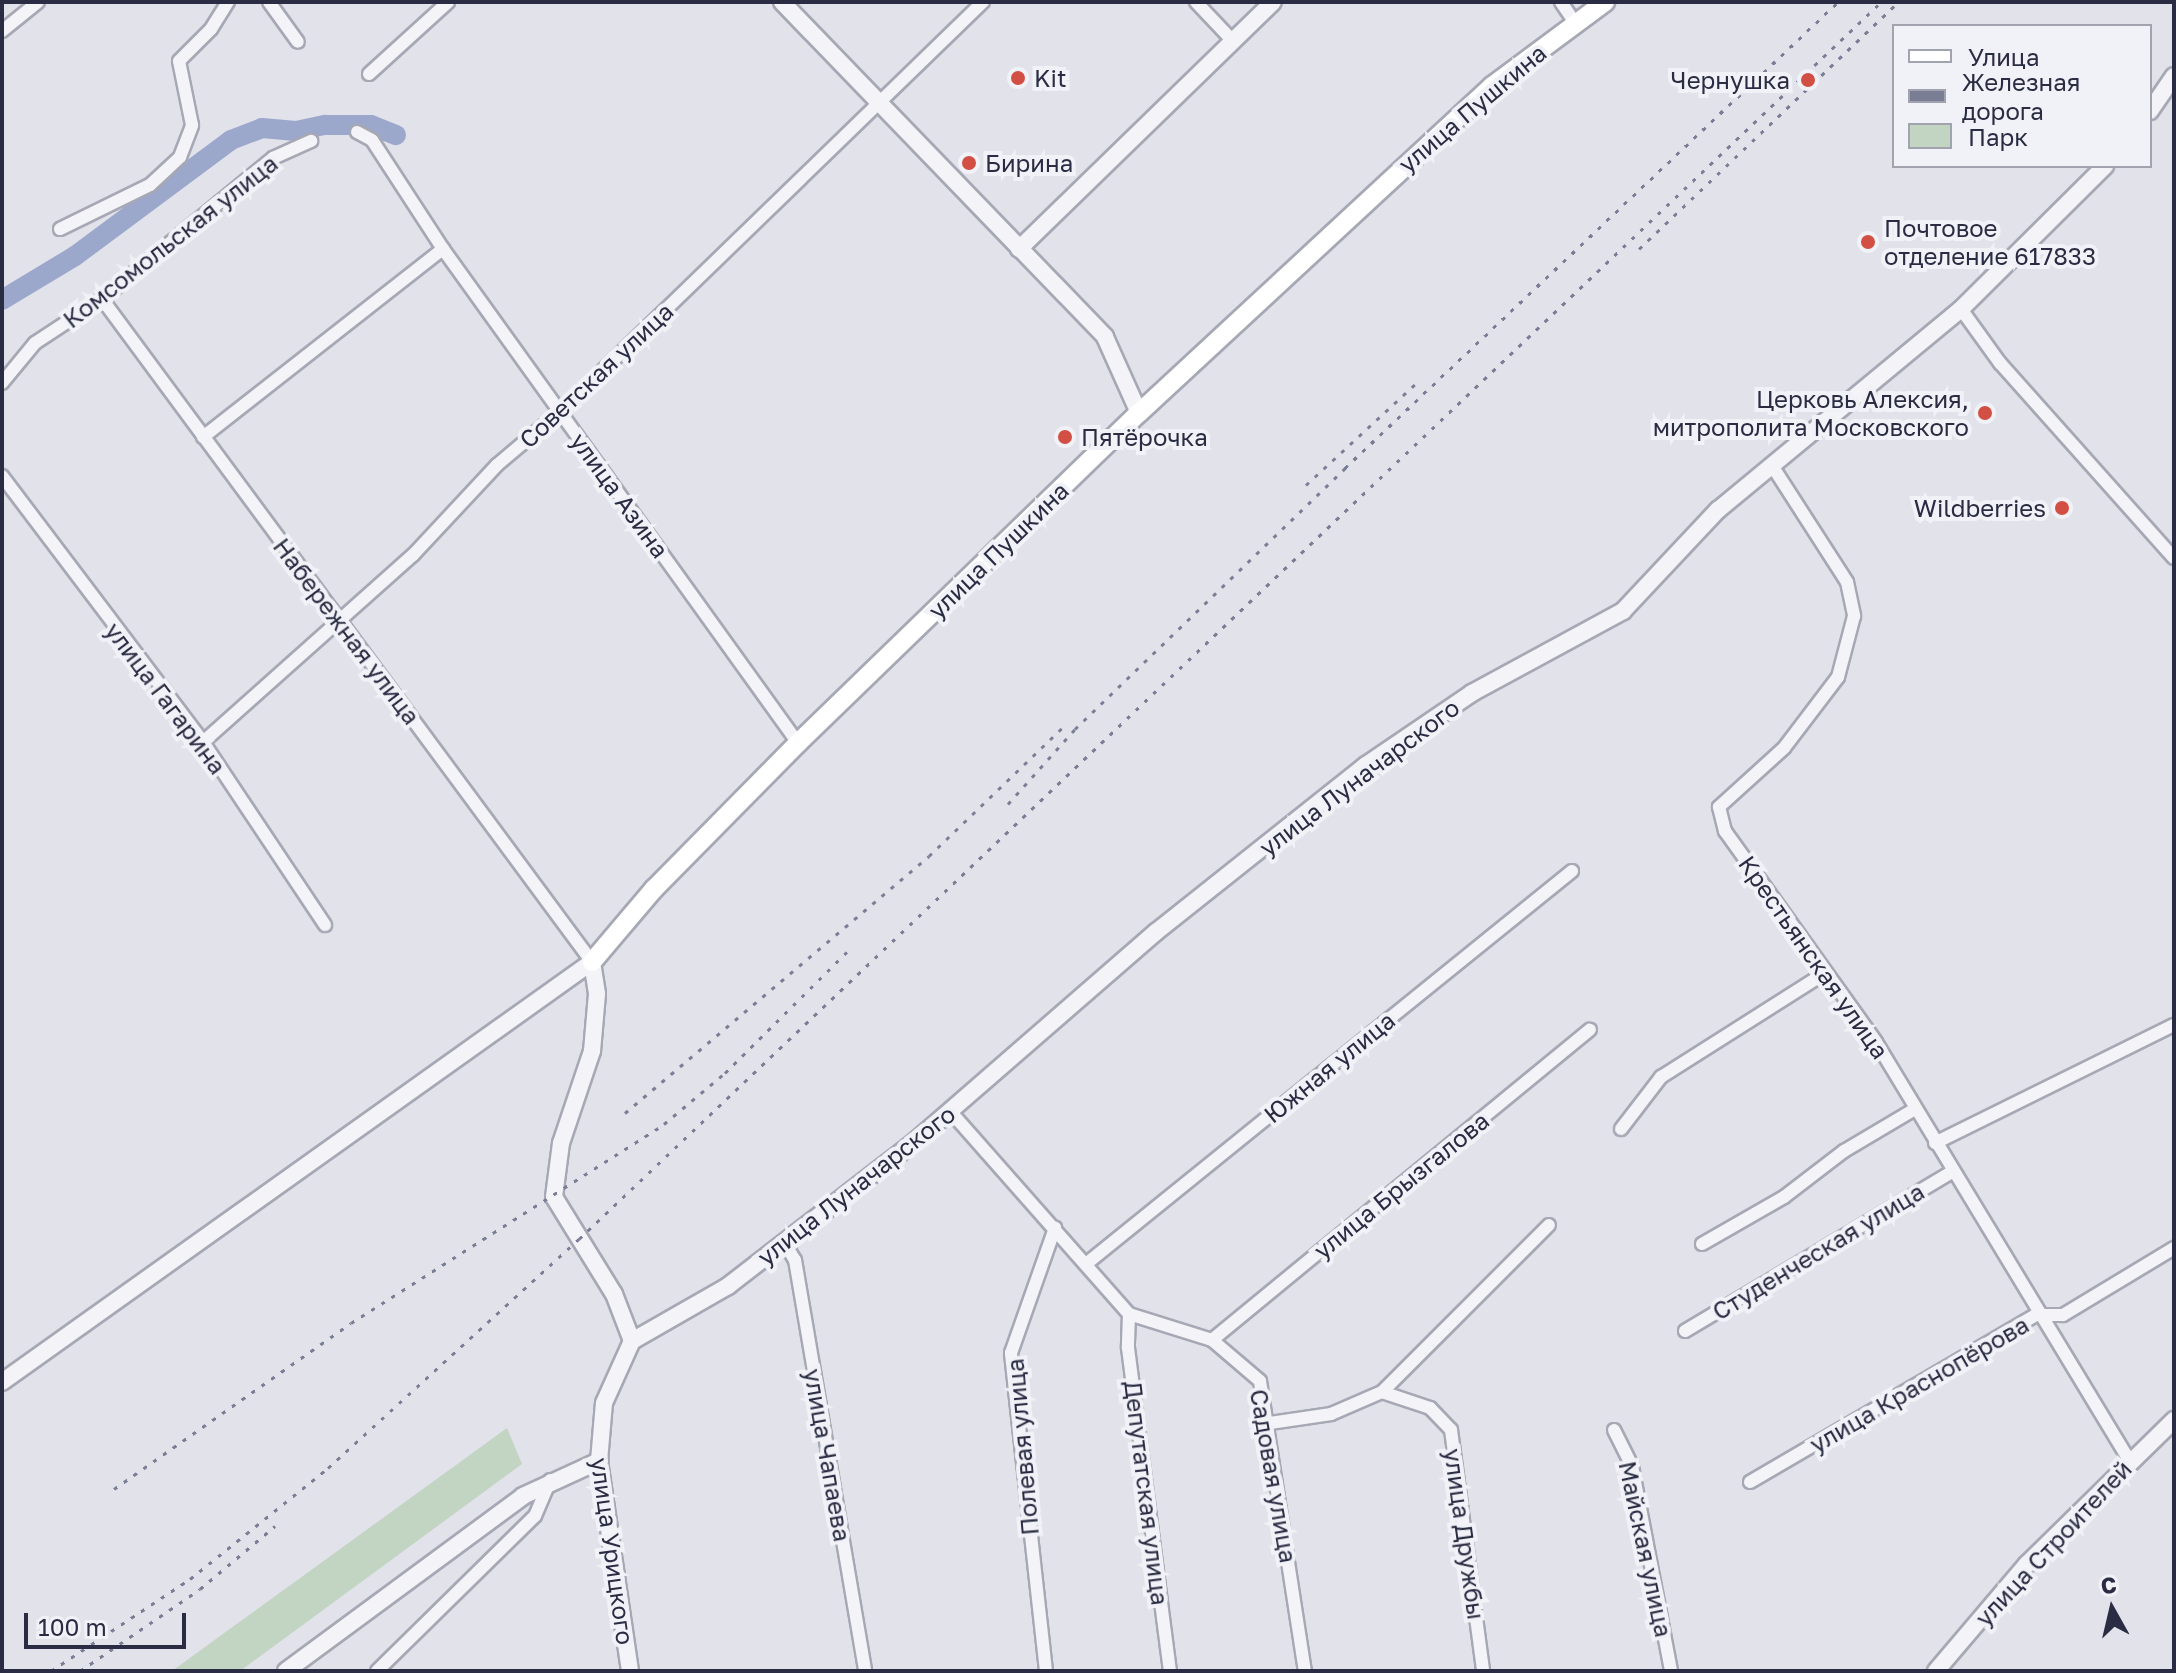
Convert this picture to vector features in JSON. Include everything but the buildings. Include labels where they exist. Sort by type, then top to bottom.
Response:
[{"type":"main road","name":"улица Пушкина","points":[[592,962],[654,889],[798,743],[1139,413],[1377,189],[1492,86],[1605,2]]},
{"type":"street","points":[[2,31],[38,2]]},
{"type":"street","points":[[60,229],[150,185],[180,157],[192,125],[179,61],[211,29],[228,2]]},
{"type":"street","points":[[269,2],[298,42]]},
{"type":"street","points":[[369,74],[448,2]]},
{"type":"street","points":[[782,2],[1105,337],[1139,413]]},
{"type":"street","name":"Советская улица","points":[[203,742],[340,623],[497,465],[560,412],[881,106],[983,2]]},
{"type":"street","points":[[1196,2],[1233,41]]},
{"type":"street","points":[[1019,249],[1273,2]]},
{"type":"street","points":[[1561,2],[1575,23]]},
{"type":"street","points":[[2152,108],[2174,76]]},
{"type":"street","name":"улица Азина","points":[[357,132],[372,140],[443,249],[798,743]]},
{"type":"street","name":"Комсомольская улица","points":[[2,383],[35,343],[102,299],[253,178],[258,169],[311,141]]},
{"type":"street","name":"улица Луначарского","points":[[632,1341],[728,1286],[950,1111],[1156,932],[1366,765],[1472,693],[1623,611],[1718,510],[1961,309],[2103,168]]},
{"type":"street","points":[[203,437],[443,249]]},
{"type":"street","name":"Набережная улица","points":[[102,299],[592,962]]},
{"type":"street","points":[[1961,309],[2000,363],[2174,558]]},
{"type":"street","name":"Крестьянская улица","points":[[1771,464],[1847,582],[1854,616],[1838,677],[1784,748],[1719,807],[1725,831],[1769,886],[1825,973],[1876,1042],[2036,1315],[2129,1460]]},
{"type":"street","name":"улица Гагарина","points":[[2,476],[203,742],[325,925]]},
{"type":"street","name":"Южная улица","points":[[1086,1264],[1572,871]]},
{"type":"street","points":[[2,1382],[592,962],[597,994],[592,1051],[561,1143],[554,1197],[602,1273],[632,1341]]},
{"type":"street","points":[[1621,1129],[1661,1077],[1825,973]]},
{"type":"street","points":[[1935,1143],[2174,1025]]},
{"type":"street","name":"улица Брызгалова","points":[[1212,1340],[1590,1030]]},
{"type":"street","points":[[1702,1244],[1784,1197],[1844,1151],[1915,1109]]},
{"type":"street","points":[[950,1111],[1129,1314]]},
{"type":"street","name":"Студенческая улица","points":[[1685,1331],[1952,1172]]},
{"type":"street","points":[[1270,1423],[1331,1414],[1382,1392],[1549,1225]]},
{"type":"street","name":"Полевая улица","points":[[1046,1671],[1011,1353],[1055,1228]]},
{"type":"street","name":"улица Чапаева","points":[[784,1242],[795,1260],[865,1671]]},
{"type":"street","name":"улица Краснопёрова","points":[[1750,1482],[2036,1315],[2063,1315],[2174,1248]]},
{"type":"street","name":"Садовая улица","points":[[1129,1314],[1212,1340],[1260,1381],[1270,1423],[1305,1671]]},
{"type":"street","name":"Депутатская улица","points":[[1129,1314],[1128,1348],[1170,1671]]},
{"type":"street","name":"улица Урицкого","points":[[630,1671],[599,1461],[604,1403],[632,1341]]},
{"type":"street","name":"улица Дружбы","points":[[1382,1392],[1430,1408],[1451,1430],[1483,1671]]},
{"type":"street","name":"улица Строителей","points":[[1936,1671],[2027,1564],[2129,1460],[2174,1420]]},
{"type":"street","name":"Майская улица","points":[[1614,1430],[1632,1466],[1671,1671]]},
{"type":"street","points":[[286,1671],[550,1480],[599,1461]]},
{"type":"street","points":[[377,1671],[535,1516],[550,1480]]},
{"type":"green space","points":[[507,1428],[522,1464],[240,1671],[172,1671]]},
{"type":"waterway","points":[[2,300],[75,256],[231,140],[262,128],[296,131],[325,125],[371,125],[396,135]]},
{"type":"railway","points":[[1008,804],[1075,729],[1345,468],[1838,2]]},
{"type":"railway","points":[[51,1671],[190,1579],[328,1468],[579,1239],[1881,2]]},
{"type":"railway","points":[[1639,249],[1898,2]]},
{"type":"railway","points":[[1306,485],[1421,379]]},
{"type":"railway","points":[[625,1113],[929,856],[1062,728]]},
{"type":"railway","points":[[114,1489],[351,1323],[664,1124],[725,1073],[847,952]]},
{"type":"railway","points":[[80,1671],[200,1589],[275,1526]]},
{"type":"place","name":"Kit","points":[[1018,78]]},
{"type":"place","name":"Чернушка","points":[[1808,80]]},
{"type":"place","name":"Бирина","points":[[969,163]]},
{"type":"place","name":"Почтовое отделение 617833","points":[[1868,242]]},
{"type":"place","name":"Церковь Алексия, митрополита Московского","points":[[1985,413]]},
{"type":"place","name":"Пятёрочка","points":[[1065,437]]},
{"type":"place","name":"Wildberries","points":[[2062,508]]}]
